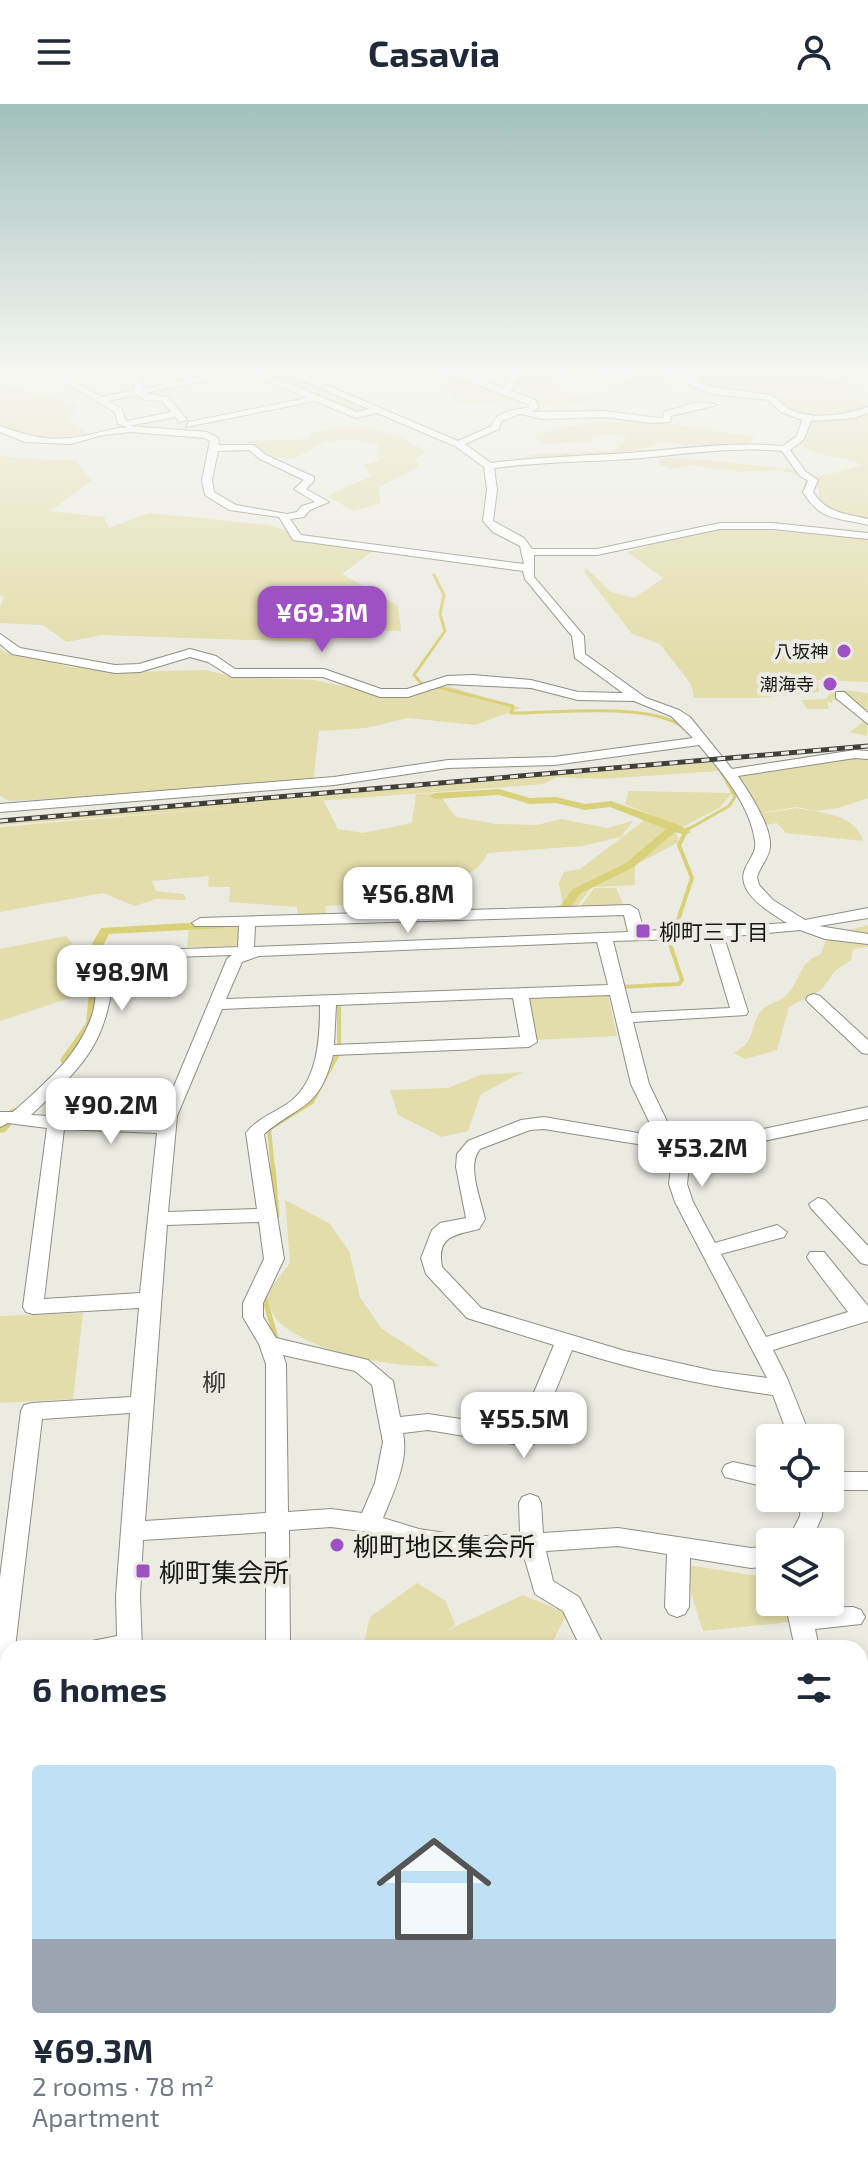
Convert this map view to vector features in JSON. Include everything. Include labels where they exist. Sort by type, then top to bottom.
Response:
[{"type":"street","points":[[210,466],[207,480],[209,493],[225,506],[276,512],[285,517],[297,538],[528,568]]},
{"type":"street","points":[[282,466],[311,479],[299,489],[324,502],[306,508],[300,515],[285,517]]},
{"type":"street","points":[[489,466],[492,490],[488,521],[491,526],[520,540],[529,552],[529,577],[578,636],[579,655],[636,697],[685,720],[746,794],[763,842],[763,851],[749,877],[751,888],[761,900],[824,934],[868,939]]},
{"type":"street","points":[[797,466],[813,480],[808,492],[816,508],[827,515],[868,522]]},
{"type":"street","points":[[529,552],[597,552],[720,526],[773,526],[868,536]]},
{"type":"street","points":[[0,638],[16,651],[115,669],[140,668],[190,653],[212,659],[222,669],[232,673],[324,673],[380,693],[408,693],[447,680],[473,679],[531,684],[578,696],[636,697]]},
{"type":"street","points":[[840,695],[868,720]]},
{"type":"street","points":[[0,808],[334,781],[448,764],[554,761],[702,741]]},
{"type":"street","points":[[730,773],[855,754],[868,755]]},
{"type":"street","points":[[200,923],[630,910],[637,935]]},
{"type":"street","points":[[8,1120],[71,1066],[93,1035],[101,1012],[109,955],[232,950],[246,953],[715,932],[805,925],[868,913]]},
{"type":"street","points":[[246,953],[247,922]]},
{"type":"street","points":[[623,1018],[740,1012],[715,932]]},
{"type":"street","points":[[604,937],[640,1084],[680,1167],[678,1184],[684,1202],[781,1388],[795,1424]]},
{"type":"street","points":[[130,1640],[128,1596],[150,1300],[167,1128],[173,1100],[214,1004],[235,959],[246,953]]},
{"type":"street","points":[[214,1004],[616,990]]},
{"type":"street","points":[[327,1050],[529,1042],[520,995]]},
{"type":"street","points":[[278,1640],[276,1364],[269,1344],[253,1317],[253,1303],[274,1259],[255,1133],[299,1103],[308,1093],[327,1050],[328,999]]},
{"type":"street","points":[[814,999],[868,1049]]},
{"type":"street","points":[[781,1388],[714,1379],[565,1342],[474,1313],[433,1269],[431,1258],[439,1235],[447,1228],[472,1224],[476,1219],[465,1167],[466,1154],[474,1145],[527,1124],[544,1123],[671,1144],[721,1144],[868,1113]]},
{"type":"street","points":[[8,1120],[167,1128]]},
{"type":"street","points":[[56,1123],[33,1307],[150,1300]]},
{"type":"street","points":[[818,1204],[868,1258]]},
{"type":"street","points":[[157,1219],[267,1215]]},
{"type":"street","points":[[709,1251],[777,1232]]},
{"type":"street","points":[[759,1347],[865,1315],[817,1257]]},
{"type":"street","points":[[391,1426],[428,1422],[526,1438],[565,1342]]},
{"type":"street","points":[[269,1344],[361,1365],[382,1381],[394,1442],[392,1462],[369,1523]]},
{"type":"street","points":[[6,1640],[32,1411],[142,1404]]},
{"type":"street","points":[[733,1471],[756,1476]]},
{"type":"street","points":[[844,1481],[868,1481]]},
{"type":"street","points":[[530,1503],[532,1542],[543,1587],[571,1604],[589,1640]]},
{"type":"street","points":[[133,1531],[331,1518],[369,1523],[419,1538],[471,1547],[618,1537],[756,1557]]},
{"type":"street","points":[[677,1607],[679,1547]]},
{"type":"street","points":[[800,1616],[805,1640]]},
{"type":"street","points":[[844,1616],[853,1617]]},
{"type":"shaded area","points":[[0,466],[80,466],[91,481],[50,511],[104,517],[109,528],[149,513],[268,525],[344,547],[374,550],[342,574],[398,606],[401,631],[338,630],[312,642],[101,635],[67,642],[43,625],[0,623],[0,606],[4,597],[0,595]]},
{"type":"shaded area","points":[[364,466],[419,467],[379,487],[381,503],[354,511],[328,497],[371,476]]},
{"type":"shaded area","points":[[663,466],[689,466],[673,469]]},
{"type":"shaded area","points":[[698,466],[756,466],[797,470],[802,476],[780,470],[736,472]]},
{"type":"shaded area","points":[[868,466],[868,519],[822,509],[816,477]]},
{"type":"shaded area","points":[[741,528],[868,539],[868,682],[818,680],[819,692],[756,698],[694,698],[691,684],[660,644],[632,634],[584,572],[586,568],[611,592],[634,598],[663,578],[627,552],[700,531]]},
{"type":"shaded area","points":[[0,648],[4,652],[72,667],[127,672],[206,670],[234,677],[313,680],[397,697],[447,686],[521,708],[475,725],[408,718],[366,728],[319,731],[313,783],[190,793],[9,801],[0,796]]},
{"type":"shaded area","points":[[844,690],[868,693],[867,736],[850,732],[862,723],[862,706],[833,700],[832,703],[827,701],[829,709],[807,709],[801,700],[826,699],[830,693]]},
{"type":"shaded area","points":[[868,757],[868,798],[839,808],[816,811],[797,807],[760,813],[736,776],[834,758]]},
{"type":"shaded area","points":[[712,762],[719,771],[601,779],[556,777],[544,784],[0,825],[0,822]]},
{"type":"shaded area","points":[[629,791],[732,793],[719,808],[681,828],[625,804]]},
{"type":"shaded area","points":[[438,793],[456,817],[496,824],[537,825],[561,819],[607,828],[633,821],[621,837],[582,846],[488,853],[480,865],[457,879],[428,883],[385,882],[377,903],[325,906],[327,918],[298,920],[297,907],[229,902],[230,887],[208,887],[209,876],[152,881],[156,891],[184,894],[186,900],[156,899],[135,906],[103,893],[0,912],[0,827],[323,800],[338,829],[363,833],[412,823],[416,794]]},
{"type":"shaded area","points":[[797,808],[845,820],[859,832],[863,841],[786,833],[777,823],[763,826],[759,814]]},
{"type":"shaded area","points":[[646,819],[675,829],[679,842],[635,865],[635,885],[592,887],[573,911],[564,911],[559,883],[564,872],[580,869]]},
{"type":"shaded area","points":[[594,888],[616,888],[625,909],[578,910]]},
{"type":"shaded area","points":[[868,925],[868,947],[853,949],[851,960],[836,970],[821,990],[789,1007],[777,1050],[745,1059],[734,1053],[746,1044],[760,1012],[786,995],[808,962],[821,954],[828,935]]},
{"type":"shaded area","points":[[244,926],[243,946],[187,947],[189,928]]},
{"type":"shaded area","points":[[66,936],[84,957],[102,957],[98,989],[0,1021],[0,949]]},
{"type":"shaded area","points":[[608,995],[617,1036],[536,1040],[528,999]]},
{"type":"shaded area","points":[[523,1072],[481,1094],[468,1131],[442,1137],[398,1115],[390,1090],[448,1088],[480,1075]]},
{"type":"shaded area","points":[[285,1200],[329,1223],[349,1251],[360,1297],[381,1328],[439,1366],[378,1361],[334,1351],[295,1334],[278,1320],[264,1297],[290,1263]]},
{"type":"shaded area","points":[[83,1313],[73,1399],[0,1403],[0,1316]]},
{"type":"shaded area","points":[[682,1564],[756,1576],[756,1616],[790,1616],[791,1622],[703,1631]]},
{"type":"shaded area","points":[[417,1583],[446,1601],[455,1625],[446,1631],[523,1595],[567,1613],[554,1640],[365,1640],[370,1617]]},
{"type":"waterway","points":[[434,575],[444,595],[440,614],[445,631],[414,675],[421,683],[513,706],[511,713],[616,711],[672,721],[701,744],[735,797],[729,806],[686,830]]},
{"type":"waterway","points":[[435,796],[499,792],[530,801],[556,800],[585,807],[611,804],[674,828]]},
{"type":"waterway","points":[[549,913],[565,907],[577,891],[630,865],[674,828]]},
{"type":"waterway","points":[[674,828],[685,832]]},
{"type":"waterway","points":[[619,987],[679,984],[682,980],[670,944],[692,878],[679,845],[686,830]]},
{"type":"waterway","points":[[67,1060],[92,1023],[99,954],[97,946],[105,931],[220,925]]},
{"type":"waterway","points":[[273,1169],[269,1129],[312,1102],[339,1052],[339,1000]]},
{"type":"waterway","points":[[0,1129],[16,1112]]},
{"type":"waterway","points":[[273,1167],[277,1216]]},
{"type":"waterway","points":[[264,1297],[276,1338]]},
{"type":"railway","points":[[0,821],[868,746]]},
{"type":"place","name":"八坂神","points":[[844,651]]},
{"type":"place","name":"潮海寺","points":[[830,684]]},
{"type":"place","name":"柳町三丁目","points":[[643,931]]},
{"type":"place","name":"柳町地区集会所","points":[[337,1545]]},
{"type":"place","name":"柳町集会所","points":[[143,1571]]},
{"type":"district","name":"柳","points":[[214,1381]]}]
